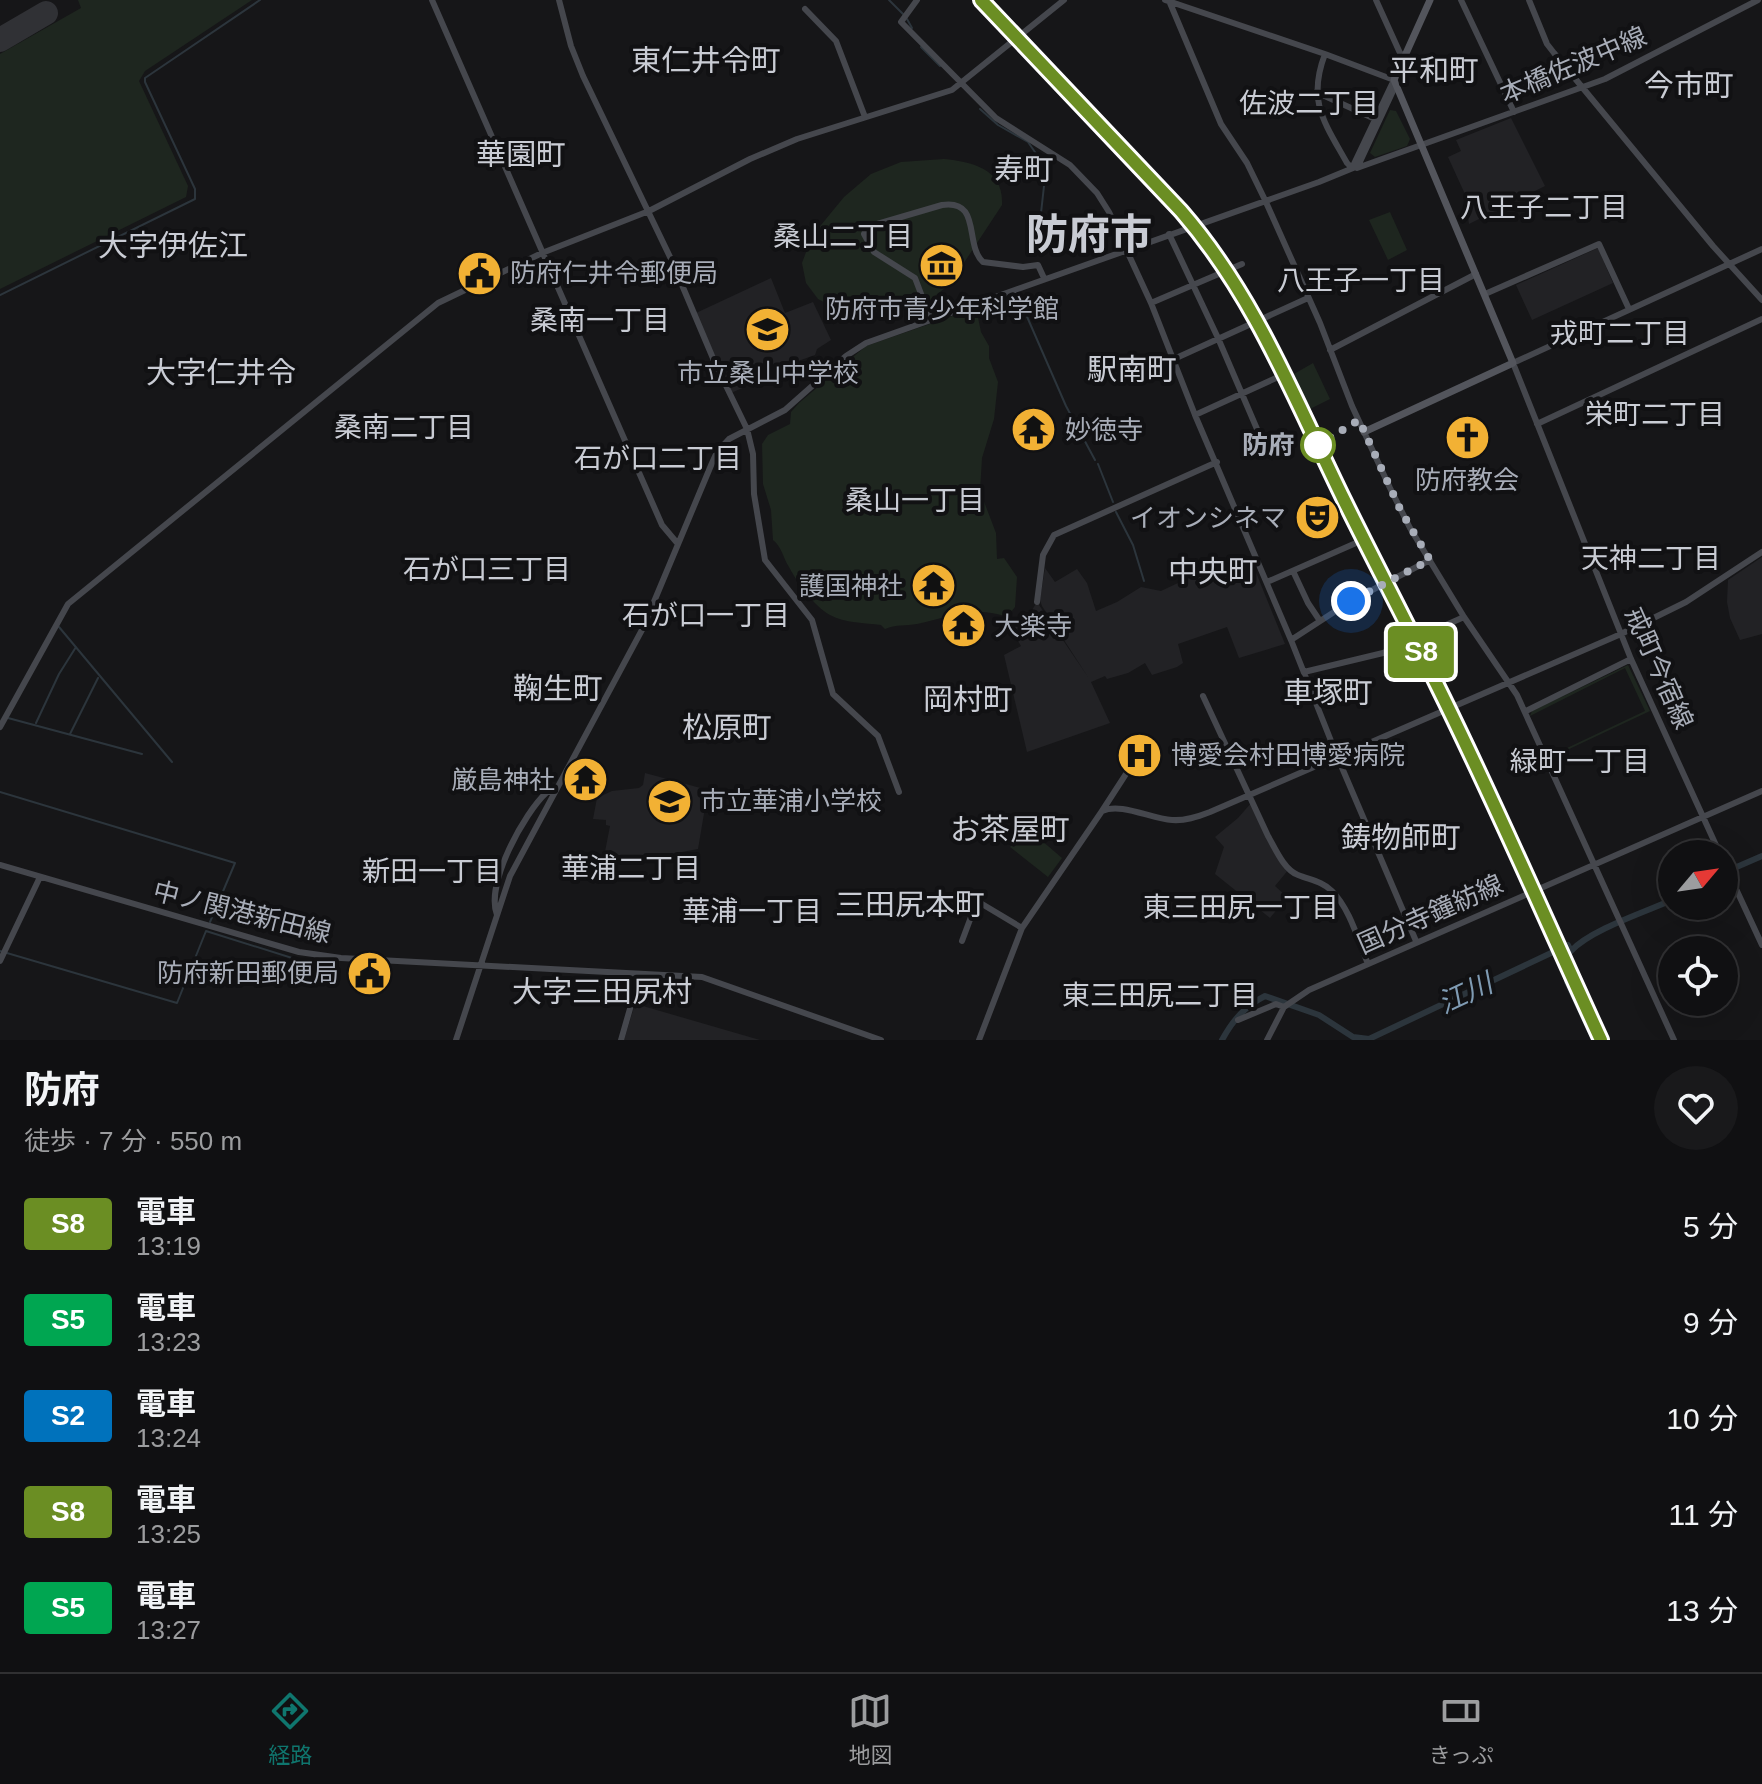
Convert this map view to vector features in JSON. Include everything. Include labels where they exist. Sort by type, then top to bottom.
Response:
[{"type":"main road","points":[[1364,432],[1513,363],[1394,80],[1430,0]]},
{"type":"street","points":[[432,0],[662,525],[678,544]]},
{"type":"street","points":[[559,0],[571,46],[583,76],[649,211],[747,429],[753,454],[754,494],[765,560],[812,620],[833,694],[878,736],[899,792]]},
{"type":"street","points":[[917,0],[901,22],[996,118],[1058,156],[1081,175],[1097,193],[1128,249],[1416,941]]},
{"type":"street","points":[[0,727],[68,604],[432,307],[542,253],[649,211],[750,159],[797,139],[941,94],[963,83],[1064,0]]},
{"type":"street","points":[[1376,0],[1400,53],[1405,56]]},
{"type":"street","points":[[1461,0],[1514,112]]},
{"type":"street","points":[[1529,0],[1547,44],[1762,300]]},
{"type":"street","name":"本橋佐波中線","points":[[497,915],[510,876],[643,628],[717,452],[729,439],[785,410],[855,349],[1044,278],[1582,88],[1758,0]]},
{"type":"street","points":[[1168,1],[1394,80]]},
{"type":"street","points":[[1168,1],[1221,124],[1247,163],[1265,200],[1401,511],[1464,617],[1510,681],[1526,711],[1674,1040]]},
{"type":"street","points":[[805,9],[836,41],[865,117]]},
{"type":"street","points":[[1325,54],[1316,92],[1322,118],[1352,168]]},
{"type":"street","points":[[1352,168],[1394,80]]},
{"type":"street","points":[[1352,168],[1358,166],[1366,152],[1393,91],[1394,80]]},
{"type":"street","points":[[1316,92],[1375,119]]},
{"type":"street","points":[[931,320],[919,284],[911,274],[874,252],[865,239],[864,230],[867,227],[942,205],[955,205],[967,215],[980,260],[987,264],[1038,265],[1044,278]]},
{"type":"street","points":[[1169,234],[1257,429]]},
{"type":"street","points":[[1485,294],[1599,244],[1629,309]]},
{"type":"street","points":[[1513,363],[1762,249]]},
{"type":"street","points":[[1151,303],[1242,264]]},
{"type":"street","points":[[1330,350],[1476,274]]},
{"type":"street","points":[[1174,359],[1308,298]]},
{"type":"street","points":[[1537,424],[1762,319]]},
{"type":"street","name":"戒町今宿線","points":[[1513,363],[1631,659],[1713,840]]},
{"type":"street","points":[[1195,415],[1276,378]]},
{"type":"street","points":[[1037,602],[1043,555],[1054,535],[1217,462]]},
{"type":"street","points":[[1267,582],[1356,543]]},
{"type":"street","points":[[1102,811],[1111,808],[1161,819],[1186,820],[1621,634],[1686,602],[1762,552]]},
{"type":"street","points":[[1291,640],[1351,601],[1430,560]]},
{"type":"street","points":[[1293,571],[1320,621]]},
{"type":"street","points":[[1304,672],[1383,653],[1464,617]]},
{"type":"street","points":[[1526,711],[1631,659]]},
{"type":"street","points":[[1203,696],[1268,836],[1289,869],[1332,891],[1351,923],[1368,964]]},
{"type":"street","points":[[979,1040],[1022,928],[1135,760]]},
{"type":"street","name":"国分寺鐘紡線","points":[[1284,1007],[1309,990],[1416,941],[1762,791]]},
{"type":"street","points":[[456,1040],[497,915],[493,905],[495,890],[522,822],[547,792],[554,792]]},
{"type":"street","name":"中ノ関港新田線","points":[[0,865],[299,952],[341,958],[702,977],[881,1040]]},
{"type":"street","points":[[0,961],[40,877]]},
{"type":"street","points":[[1738,893],[1762,945]]},
{"type":"street","points":[[962,941],[977,901],[1022,928]]},
{"type":"street","points":[[621,1040],[640,974]]},
{"type":"street","points":[[1238,1020],[1276,1004],[1284,1007],[1267,1040]]},
{"type":"shaded area","points":[[78,0],[252,0],[145,71],[139,81],[188,186],[186,197],[0,289],[0,54],[81,8]]},
{"type":"shaded area","points":[[1390,110],[1396,111],[1410,139],[1407,146],[1375,157],[1370,153]]},
{"type":"shaded area","points":[[1511,118],[1545,186],[1469,224],[1464,192],[1448,157],[1461,151],[1456,140]]},
{"type":"shaded area","points":[[944,159],[976,165],[992,175],[998,183],[1002,205],[950,284],[930,300],[891,313],[839,310],[818,299],[806,283],[802,263],[812,236],[844,197],[871,174],[901,162]]},
{"type":"shaded area","points":[[1390,212],[1407,250],[1388,260],[1369,220]]},
{"type":"shaded area","points":[[1598,248],[1613,283],[1532,320],[1516,285]]},
{"type":"shaded area","points":[[771,278],[785,313],[813,302],[831,340],[817,349],[815,355],[798,361],[794,359],[776,369],[774,374],[731,393],[696,313]]},
{"type":"shaded area","points":[[976,308],[998,382],[994,419],[982,458],[980,491],[996,533],[997,559],[1004,558],[1017,577],[1015,607],[1007,617],[973,612],[885,629],[881,625],[836,618],[818,606],[802,587],[773,540],[771,510],[763,484],[762,444],[768,435],[790,424],[791,412],[799,403],[866,346]]},
{"type":"shaded area","points":[[1313,363],[1330,399],[1310,409],[1294,374]]},
{"type":"shaded area","points":[[1762,557],[1762,634],[1740,640],[1730,618],[1728,580]]},
{"type":"shaded area","points":[[1253,565],[1285,644],[1239,658],[1227,627],[1178,644],[1183,663],[1177,667],[1152,675],[1145,663],[1128,673],[1107,679],[1105,676],[1091,682],[1110,723],[1027,752],[1004,655],[1021,646],[1010,628],[1037,602],[1088,677],[1042,606],[1040,600],[1045,568],[1055,582],[1077,569],[1087,583],[1096,611],[1141,587],[1161,591],[1216,569]]},
{"type":"shaded area","points":[[1628,665],[1650,711],[1548,757],[1645,711],[1625,668],[1530,716],[1532,711]]},
{"type":"shaded area","points":[[645,773],[708,790],[698,849],[602,867],[610,826],[606,825],[606,820],[593,819],[597,798],[612,791],[639,788],[643,785]]},
{"type":"shaded area","points":[[1252,802],[1289,869],[1275,886],[1287,897],[1270,918],[1215,874],[1224,847],[1215,837]]},
{"type":"shaded area","points":[[1027,828],[1062,858],[1048,877],[1010,847]]},
{"type":"shaded area","points":[[636,1004],[760,1040],[624,1040]]},
{"type":"waterway","points":[[0,295],[195,199],[195,189],[145,78],[260,0]]},
{"type":"waterway","points":[[889,0],[903,14]]},
{"type":"waterway","points":[[907,19],[912,28]]},
{"type":"waterway","points":[[921,47],[940,66]]},
{"type":"waterway","points":[[980,109],[998,125],[1028,142],[1046,168],[1040,222],[1027,239]]},
{"type":"waterway","points":[[1018,296],[1066,406],[1095,460]]},
{"type":"waterway","points":[[1098,464],[1113,502]]},
{"type":"waterway","points":[[1116,512],[1133,545],[1144,581]]},
{"type":"waterway","points":[[59,627],[172,762]]},
{"type":"waterway","points":[[36,723],[59,674],[76,647]]},
{"type":"waterway","points":[[70,734],[98,678]]},
{"type":"waterway","points":[[8,718],[142,754]]},
{"type":"waterway","points":[[0,792],[235,863],[210,922]]},
{"type":"waterway","name":"江川","points":[[1738,866],[1762,856]]},
{"type":"waterway","name":"江川","points":[[1222,1040],[1240,1014],[1265,996],[1319,1015],[1353,1037],[1369,1039],[1568,945],[1571,951],[1604,929],[1658,906]]},
{"type":"waterway","points":[[0,951],[177,1003],[206,931],[308,963]]},
{"type":"waterway","points":[[1571,951],[1565,968],[1565,982],[1592,1040]]},
{"type":"runway","points":[[0,40],[46,13]]},
{"type":"railway","points":[[981,0],[1181,211],[1207,244],[1252,314],[1460,732],[1601,1040]]},
{"type":"train","name":"S8","points":[[981,0],[1181,211],[1205,240],[1252,312],[1440,691],[1601,1040]]},
{"type":"place","name":"防府市青少年科学館","points":[[942,266]]},
{"type":"place","name":"防府仁井令郵便局","points":[[479,273]]},
{"type":"place","name":"市立桑山中学校","points":[[768,330]]},
{"type":"place","name":"妙徳寺","points":[[1034,430]]},
{"type":"place","name":"防府教会","points":[[1467,437]]},
{"type":"place","name":"防府","points":[[1318,445]]},
{"type":"place","name":"イオンシネマ","points":[[1317,518]]},
{"type":"place","name":"護国神社","points":[[934,586]]},
{"type":"place","name":"大楽寺","points":[[963,626]]},
{"type":"place","name":"博愛会村田博愛病院","points":[[1140,755]]},
{"type":"place","name":"厳島神社","points":[[586,780]]},
{"type":"place","name":"市立華浦小学校","points":[[669,801]]},
{"type":"place","name":"防府新田郵便局","points":[[370,973]]},
{"type":"district","name":"東仁井令町","points":[[706,61]]},
{"type":"district","name":"平和町","points":[[1434,71]]},
{"type":"district","name":"今市町","points":[[1689,86]]},
{"type":"district","name":"佐波二丁目","points":[[1309,103]]},
{"type":"district","name":"華園町","points":[[521,155]]},
{"type":"district","name":"寿町","points":[[1024,170]]},
{"type":"district","name":"八王子二丁目","points":[[1544,207]]},
{"type":"district","name":"防府市","points":[[1089,234]]},
{"type":"district","name":"桑山二丁目","points":[[843,236]]},
{"type":"district","name":"大字伊佐江","points":[[173,246]]},
{"type":"district","name":"八王子一丁目","points":[[1361,280]]},
{"type":"district","name":"桑南一丁目","points":[[600,320]]},
{"type":"district","name":"戎町二丁目","points":[[1620,333]]},
{"type":"district","name":"駅南町","points":[[1132,370]]},
{"type":"district","name":"大字仁井令","points":[[221,373]]},
{"type":"district","name":"栄町二丁目","points":[[1655,414]]},
{"type":"district","name":"桑南二丁目","points":[[404,427]]},
{"type":"district","name":"石が口二丁目","points":[[658,458]]},
{"type":"district","name":"桑山一丁目","points":[[915,500]]},
{"type":"district","name":"天神二丁目","points":[[1651,558]]},
{"type":"district","name":"石が口三丁目","points":[[487,569]]},
{"type":"district","name":"中央町","points":[[1213,572]]},
{"type":"district","name":"石が口一丁目","points":[[706,615]]},
{"type":"district","name":"鞠生町","points":[[558,689]]},
{"type":"district","name":"車塚町","points":[[1328,693]]},
{"type":"district","name":"岡村町","points":[[968,700]]},
{"type":"district","name":"松原町","points":[[727,728]]},
{"type":"district","name":"緑町一丁目","points":[[1580,761]]},
{"type":"district","name":"お茶屋町","points":[[1010,830]]},
{"type":"district","name":"鋳物師町","points":[[1401,838]]},
{"type":"district","name":"華浦二丁目","points":[[631,868]]},
{"type":"district","name":"新田一丁目","points":[[432,871]]},
{"type":"district","name":"三田尻本町","points":[[910,905]]},
{"type":"district","name":"東三田尻一丁目","points":[[1241,907]]},
{"type":"district","name":"華浦一丁目","points":[[752,911]]},
{"type":"district","name":"大字三田尻村","points":[[602,992]]},
{"type":"district","name":"東三田尻二丁目","points":[[1160,995]]},
{"type":"route","points":[[1318,445],[1359,420],[1401,511],[1430,560],[1351,601]]}]
